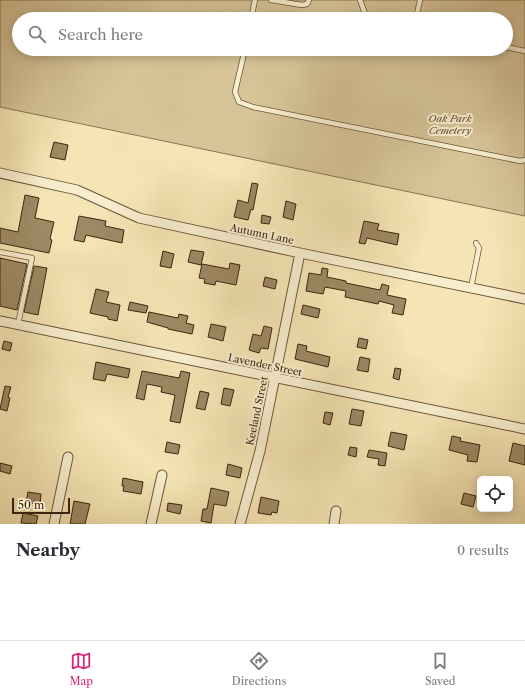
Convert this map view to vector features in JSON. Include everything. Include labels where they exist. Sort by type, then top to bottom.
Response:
[{"type":"street","name":"Autumn Lane","points":[[0,174],[77,190],[138,218],[525,299]]},
{"type":"street","name":"Keeland Street","points":[[240,524],[260,451],[300,253]]},
{"type":"street","name":"Lavender Street","points":[[0,321],[525,429]]},
{"type":"street","points":[[54,524],[68,457]]},
{"type":"street","points":[[151,524],[162,475]]},
{"type":"street","points":[[334,524],[336,511]]},
{"type":"lane","points":[[252,12],[255,0]]},
{"type":"lane","points":[[271,0],[302,6],[307,4],[309,0]]},
{"type":"lane","points":[[360,0],[364,12]]},
{"type":"lane","points":[[417,12],[420,0]]},
{"type":"lane","points":[[513,48],[525,51]]},
{"type":"lane","points":[[243,56],[235,92],[239,102],[253,107],[520,161],[525,160]]},
{"type":"lane","points":[[471,288],[479,248],[476,243]]},
{"type":"lane","points":[[0,252],[32,258],[18,324]]},
{"type":"green space","name":"Oak Park Cemetery","points":[[0,0],[525,0],[525,216],[0,107]]},
{"type":"building","points":[[54,142],[68,145],[65,160],[50,157]]},
{"type":"building","points":[[252,183],[258,184],[253,210],[251,209],[248,220],[234,217],[238,200],[248,203]]},
{"type":"building","points":[[25,195],[39,198],[35,218],[54,222],[50,239],[52,240],[49,253],[0,243],[0,228],[18,232]]},
{"type":"building","points":[[286,201],[296,204],[293,220],[283,217]]},
{"type":"building","points":[[262,215],[271,217],[269,224],[261,223]]},
{"type":"building","points":[[79,216],[106,221],[105,226],[124,230],[122,243],[86,235],[84,242],[74,240]]},
{"type":"building","points":[[364,221],[379,224],[377,230],[399,234],[397,245],[367,238],[365,244],[359,243]]},
{"type":"building","points":[[191,250],[204,252],[201,265],[188,262]]},
{"type":"building","points":[[163,251],[174,254],[171,268],[160,266]]},
{"type":"building","points":[[0,258],[27,264],[17,310],[0,306]]},
{"type":"building","points":[[230,263],[240,265],[236,285],[216,281],[215,285],[204,283],[205,279],[199,278],[202,264],[229,269]]},
{"type":"building","points":[[34,266],[47,268],[38,315],[24,312]]},
{"type":"building","points":[[322,268],[328,269],[327,277],[346,281],[346,283],[380,290],[382,284],[389,286],[387,295],[406,299],[403,315],[392,313],[394,305],[379,301],[378,304],[345,297],[346,291],[325,287],[323,294],[306,291],[309,273],[321,275]]},
{"type":"building","points":[[265,277],[277,280],[275,289],[263,286]]},
{"type":"building","points":[[96,289],[109,292],[106,302],[120,305],[117,321],[108,319],[108,317],[90,313]]},
{"type":"building","points":[[130,302],[148,306],[146,313],[128,310]]},
{"type":"building","points":[[303,305],[320,309],[318,318],[301,314]]},
{"type":"building","points":[[149,312],[178,318],[179,314],[188,316],[186,323],[194,325],[192,334],[168,329],[147,322]]},
{"type":"building","points":[[211,324],[226,327],[223,341],[208,337]]},
{"type":"building","points":[[264,326],[272,328],[268,349],[261,348],[259,353],[249,350],[253,334],[261,336]]},
{"type":"building","points":[[359,338],[368,340],[366,349],[357,347]]},
{"type":"building","points":[[4,341],[12,343],[10,351],[2,349]]},
{"type":"building","points":[[298,344],[307,346],[306,351],[330,357],[328,367],[295,359]]},
{"type":"building","points":[[360,357],[370,359],[368,372],[357,370]]},
{"type":"building","points":[[96,362],[130,369],[128,378],[107,374],[105,381],[93,379]]},
{"type":"building","points":[[395,368],[401,369],[399,380],[393,378]]},
{"type":"building","points":[[142,371],[179,378],[181,371],[190,373],[180,423],[170,421],[175,395],[161,392],[162,387],[147,384],[144,400],[136,398]]},
{"type":"building","points":[[5,386],[11,387],[8,397],[10,398],[7,411],[0,409]]},
{"type":"building","points":[[224,388],[234,390],[230,406],[221,404]]},
{"type":"building","points":[[200,391],[209,393],[205,410],[196,408]]},
{"type":"building","points":[[352,409],[364,411],[361,426],[349,424]]},
{"type":"building","points":[[325,412],[333,413],[330,425],[323,423]]},
{"type":"building","points":[[391,432],[407,435],[404,450],[388,446]]},
{"type":"building","points":[[452,436],[461,438],[460,441],[480,445],[477,462],[467,461],[468,455],[449,450]]},
{"type":"building","points":[[167,442],[180,445],[178,454],[165,452]]},
{"type":"building","points":[[513,443],[525,446],[525,465],[509,461]]},
{"type":"building","points":[[350,447],[357,448],[356,457],[348,455]]},
{"type":"building","points":[[369,450],[387,453],[385,466],[378,465],[379,459],[367,457]]},
{"type":"building","points":[[0,463],[12,466],[10,474],[0,471]]},
{"type":"building","points":[[228,464],[242,468],[240,478],[226,475]]},
{"type":"building","points":[[123,478],[143,482],[141,494],[123,491]]},
{"type":"building","points":[[211,488],[229,492],[226,506],[214,504],[211,523],[201,521],[203,509],[207,509]]},
{"type":"building","points":[[28,492],[41,494],[40,505],[26,502]]},
{"type":"building","points":[[464,493],[476,496],[473,507],[461,504]]},
{"type":"building","points":[[261,497],[279,501],[277,513],[272,512],[271,515],[258,513]]},
{"type":"building","points":[[74,501],[90,504],[85,524],[70,524]]},
{"type":"building","points":[[168,503],[182,505],[180,514],[167,511]]},
{"type":"building","points":[[23,513],[38,516],[36,524],[21,523]]}]
